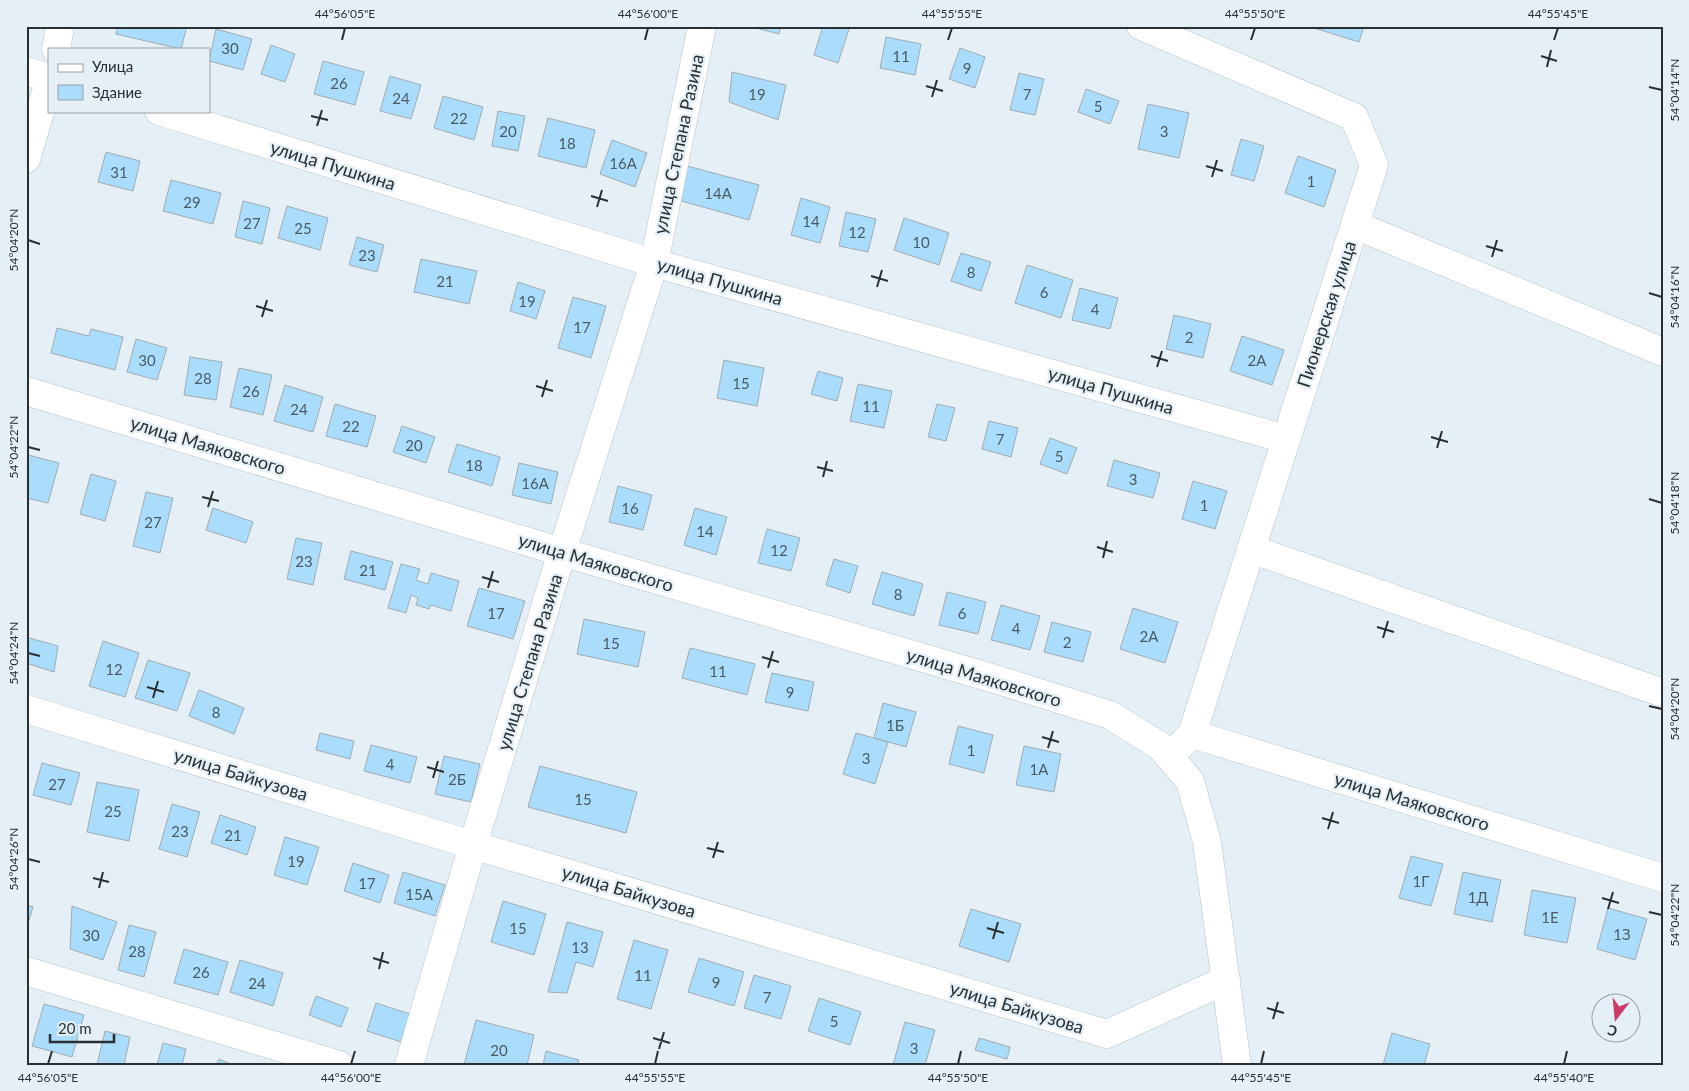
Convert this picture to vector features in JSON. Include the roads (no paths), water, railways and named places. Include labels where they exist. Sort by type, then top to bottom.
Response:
[{"type":"street","points":[[56,48],[60,26]]},
{"type":"street","name":"улица Степана Разина","points":[[410,1065],[473,845],[562,552],[654,263],[702,26]]},
{"type":"street","name":"Пионерская улица","points":[[1141,26],[1354,117],[1374,165],[1192,734]]},
{"type":"street","points":[[26,71],[48,78]]},
{"type":"street","points":[[26,159],[48,85]]},
{"type":"street","name":"улица Пушкина","points":[[162,112],[654,263],[1286,439]]},
{"type":"street","points":[[1355,225],[1663,352]]},
{"type":"street","name":"улица Маяковского","points":[[26,391],[562,552],[995,679],[1110,716],[1165,752],[1190,781],[1207,842],[1237,1065]]},
{"type":"street","points":[[1250,550],[1663,693]]},
{"type":"street","name":"улица Байкузова","points":[[26,709],[473,845],[1107,1034],[1226,980]]},
{"type":"street","points":[[1165,752],[1192,734]]},
{"type":"street","name":"улица Маяковского","points":[[1192,734],[1663,878]]},
{"type":"street","points":[[26,971],[339,1065]]}]
